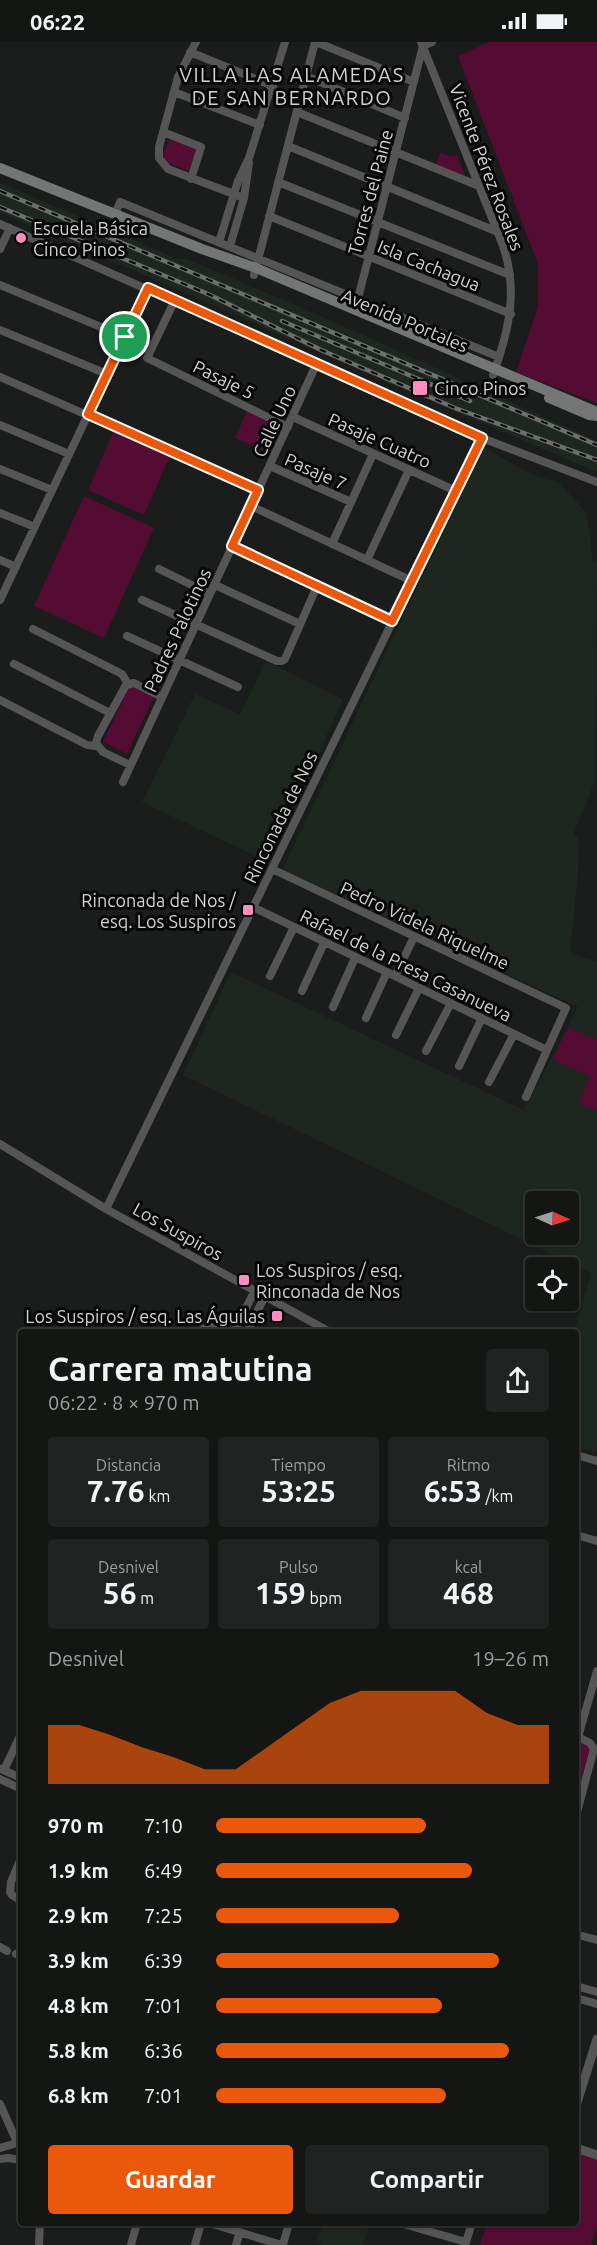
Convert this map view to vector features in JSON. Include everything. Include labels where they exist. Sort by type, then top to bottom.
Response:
[{"type":"main road","name":"Avenida Portales","points":[[0,168],[202,249],[256,267],[494,371]]},
{"type":"main road","name":"Avenida Portales","points":[[256,267],[597,414]]},
{"type":"street","points":[[196,42],[181,69],[163,132],[159,158],[168,169],[244,198]]},
{"type":"street","points":[[256,267],[315,42],[414,82]]},
{"type":"street","points":[[414,42],[422,44],[432,42]]},
{"type":"street","points":[[219,242],[233,195],[249,158],[273,86],[282,43]]},
{"type":"street","name":"Torres del Paine","points":[[355,310],[422,44]]},
{"type":"street","name":"Vicente Pérez Rosales","points":[[422,44],[505,251],[510,275],[511,314],[494,371]]},
{"type":"street","points":[[190,52],[273,86]]},
{"type":"street","points":[[306,76],[405,118]]},
{"type":"street","points":[[174,92],[260,125]]},
{"type":"street","points":[[297,112],[479,186]]},
{"type":"street","points":[[163,132],[201,147],[191,179]]},
{"type":"street","points":[[288,146],[498,232]]},
{"type":"street","points":[[230,246],[244,198],[249,158]]},
{"type":"street","points":[[278,182],[510,275]]},
{"type":"street","name":"Avenida Portales","points":[[115,214],[120,202],[230,246],[256,267],[358,299],[500,357]]},
{"type":"street","name":"Isla Cachagua","points":[[269,216],[511,314]]},
{"type":"street","points":[[0,224],[482,438],[597,482]]},
{"type":"street","points":[[0,249],[10,228]]},
{"type":"street","points":[[0,285],[125,337]]},
{"type":"street","points":[[0,600],[148,288]]},
{"type":"street","name":"Pasaje 5","points":[[175,300],[147,358],[288,427]]},
{"type":"street","points":[[0,330],[107,374]]},
{"type":"street","name":"Calle Uno","points":[[258,490],[316,365]]},
{"type":"street","points":[[0,377],[258,490]]},
{"type":"street","name":"Pasaje Cuatro","points":[[292,417],[456,491]]},
{"type":"street","points":[[0,425],[69,454]]},
{"type":"street","name":"Rinconada de Nos","points":[[106,1209],[482,438]]},
{"type":"street","points":[[332,544],[373,454]]},
{"type":"street","name":"Pasaje 7","points":[[270,466],[351,502]]},
{"type":"street","points":[[0,469],[52,490]]},
{"type":"street","points":[[367,560],[409,470]]},
{"type":"street","name":"Padres Palotinos","points":[[123,782],[258,490]]},
{"type":"street","points":[[251,506],[412,581]]},
{"type":"street","points":[[0,513],[35,527]]},
{"type":"street","points":[[232,546],[392,621]]},
{"type":"street","points":[[0,560],[16,567]]},
{"type":"street","points":[[159,569],[210,594]]},
{"type":"street","points":[[214,585],[300,624]]},
{"type":"street","points":[[142,600],[277,661],[282,661],[317,586]]},
{"type":"street","points":[[33,629],[122,674],[128,684]]},
{"type":"street","points":[[128,636],[238,687]]},
{"type":"street","points":[[14,664],[110,713]]},
{"type":"street","points":[[97,746],[97,739],[122,689],[128,684],[137,684],[162,697]]},
{"type":"street","points":[[0,700],[87,745],[97,746],[103,752],[130,765]]},
{"type":"street","name":"Pedro Videla Riquelme","points":[[272,869],[566,1008],[547,1050]]},
{"type":"street","name":"Rafael de la Presa Casanueva","points":[[253,907],[547,1050]]},
{"type":"street","points":[[270,976],[294,927]]},
{"type":"street","points":[[366,1018],[414,937]]},
{"type":"street","points":[[302,991],[324,943]]},
{"type":"street","points":[[333,1007],[355,957]]},
{"type":"street","points":[[396,1035],[419,988]]},
{"type":"street","points":[[426,1051],[450,1003]]},
{"type":"street","points":[[459,1066],[482,1018]]},
{"type":"street","points":[[489,1082],[514,1034]]},
{"type":"street","points":[[526,1097],[547,1050]]},
{"type":"street","name":"Los Suspiros","points":[[0,1144],[106,1209],[325,1329]]},
{"type":"street","points":[[236,1329],[255,1290]]},
{"type":"street","points":[[248,1329],[265,1296]]},
{"type":"street","points":[[193,1319],[208,1329]]},
{"type":"street","points":[[579,1456],[597,1461]]},
{"type":"street","points":[[579,1536],[597,1541]]},
{"type":"street","points":[[579,1730],[597,1671]]},
{"type":"street","points":[[579,1738],[590,1743],[594,1749],[579,1795]]},
{"type":"street","points":[[18,1740],[2,1769],[18,1777]]},
{"type":"street","points":[[1,1782],[18,1788]]},
{"type":"street","points":[[18,1866],[10,1888],[14,1898],[18,1900]]},
{"type":"street","points":[[582,1936],[597,1940]]},
{"type":"street","points":[[579,1987],[597,1992]]},
{"type":"street","points":[[579,1999],[597,2004]]},
{"type":"street","points":[[579,2096],[597,2039]]},
{"type":"street","points":[[0,2104],[16,2140],[14,2144],[0,2148]]},
{"type":"street","points":[[579,2149],[597,2155]]},
{"type":"street","points":[[0,2159],[18,2160]]},
{"type":"street","points":[[39,2245],[40,2226]]},
{"type":"street","points":[[131,2245],[136,2226]]},
{"type":"street","points":[[195,2245],[200,2226]]},
{"type":"street","points":[[219,2226],[283,2245],[288,2226]]},
{"type":"street","points":[[410,2226],[466,2242],[471,2226]]},
{"type":"street","points":[[236,2245],[240,2232]]},
{"type":"shaded area","points":[[489,42],[597,42],[597,403],[516,372],[538,307],[538,264],[458,56]]},
{"type":"shaded area","points":[[170,139],[196,148],[189,171],[166,162],[163,154]]},
{"type":"shaded area","points":[[440,153],[457,155],[466,178],[436,165]]},
{"type":"shaded area","points":[[0,183],[178,259],[187,259],[321,316],[597,441],[597,472],[0,213]]},
{"type":"shaded area","points":[[248,409],[280,424],[268,452],[235,438]]},
{"type":"shaded area","points":[[114,431],[170,456],[144,515],[88,490]]},
{"type":"shaded area","points":[[484,448],[536,476],[560,483],[587,513],[593,561],[597,563],[595,781],[574,833],[579,838],[578,877],[570,950],[582,958],[597,961],[597,1452],[579,1448],[579,1329],[575,1329],[591,1273],[579,1267],[579,1257],[558,1257],[533,1245],[579,1245],[579,1191],[525,1191],[525,1241],[183,1075],[231,972],[524,1110],[578,1007],[282,870]]},
{"type":"shaded area","points":[[84,496],[154,528],[104,638],[34,606]]},
{"type":"shaded area","points":[[266,661],[343,699],[318,755],[312,753],[262,859],[142,802],[195,694],[240,714]]},
{"type":"shaded area","points":[[130,686],[154,697],[127,754],[103,742]]},
{"type":"shaded area","points":[[568,1027],[597,1040],[597,1111],[579,1103],[590,1076],[553,1060]]},
{"type":"shaded area","points":[[579,1742],[590,1749],[579,1788]]},
{"type":"shaded area","points":[[579,2153],[597,2159],[597,2226],[591,2245],[480,2245],[486,2226],[579,2226]]},
{"type":"shaded area","points":[[323,2226],[369,2226],[363,2245],[324,2245],[316,2242]]},
{"type":"railway","points":[[0,191],[597,445]]},
{"type":"railway","points":[[0,207],[208,294],[321,350],[455,408],[597,460]]},
{"type":"railway","points":[[282,321],[470,401]]},
{"type":"place","name":"Escuela Básica Cinco Pinos","points":[[21,238]]},
{"type":"place","name":"Cinco Pinos","points":[[420,388]]},
{"type":"place","name":"Rinconada de Nos / esq. Los Suspiros","points":[[248,910]]},
{"type":"place","name":"Los Suspiros / esq. Rinconada de Nos","points":[[244,1280]]},
{"type":"place","name":"Los Suspiros / esq. Las Águilas","points":[[277,1316]]},
{"type":"district","name":"VILLA LAS ALAMEDAS DE SAN BERNARDO","points":[[292,86]]},
{"type":"route","points":[[148,288],[482,438],[392,621],[232,546],[258,490],[88,414],[125,337],[148,288]]}]
